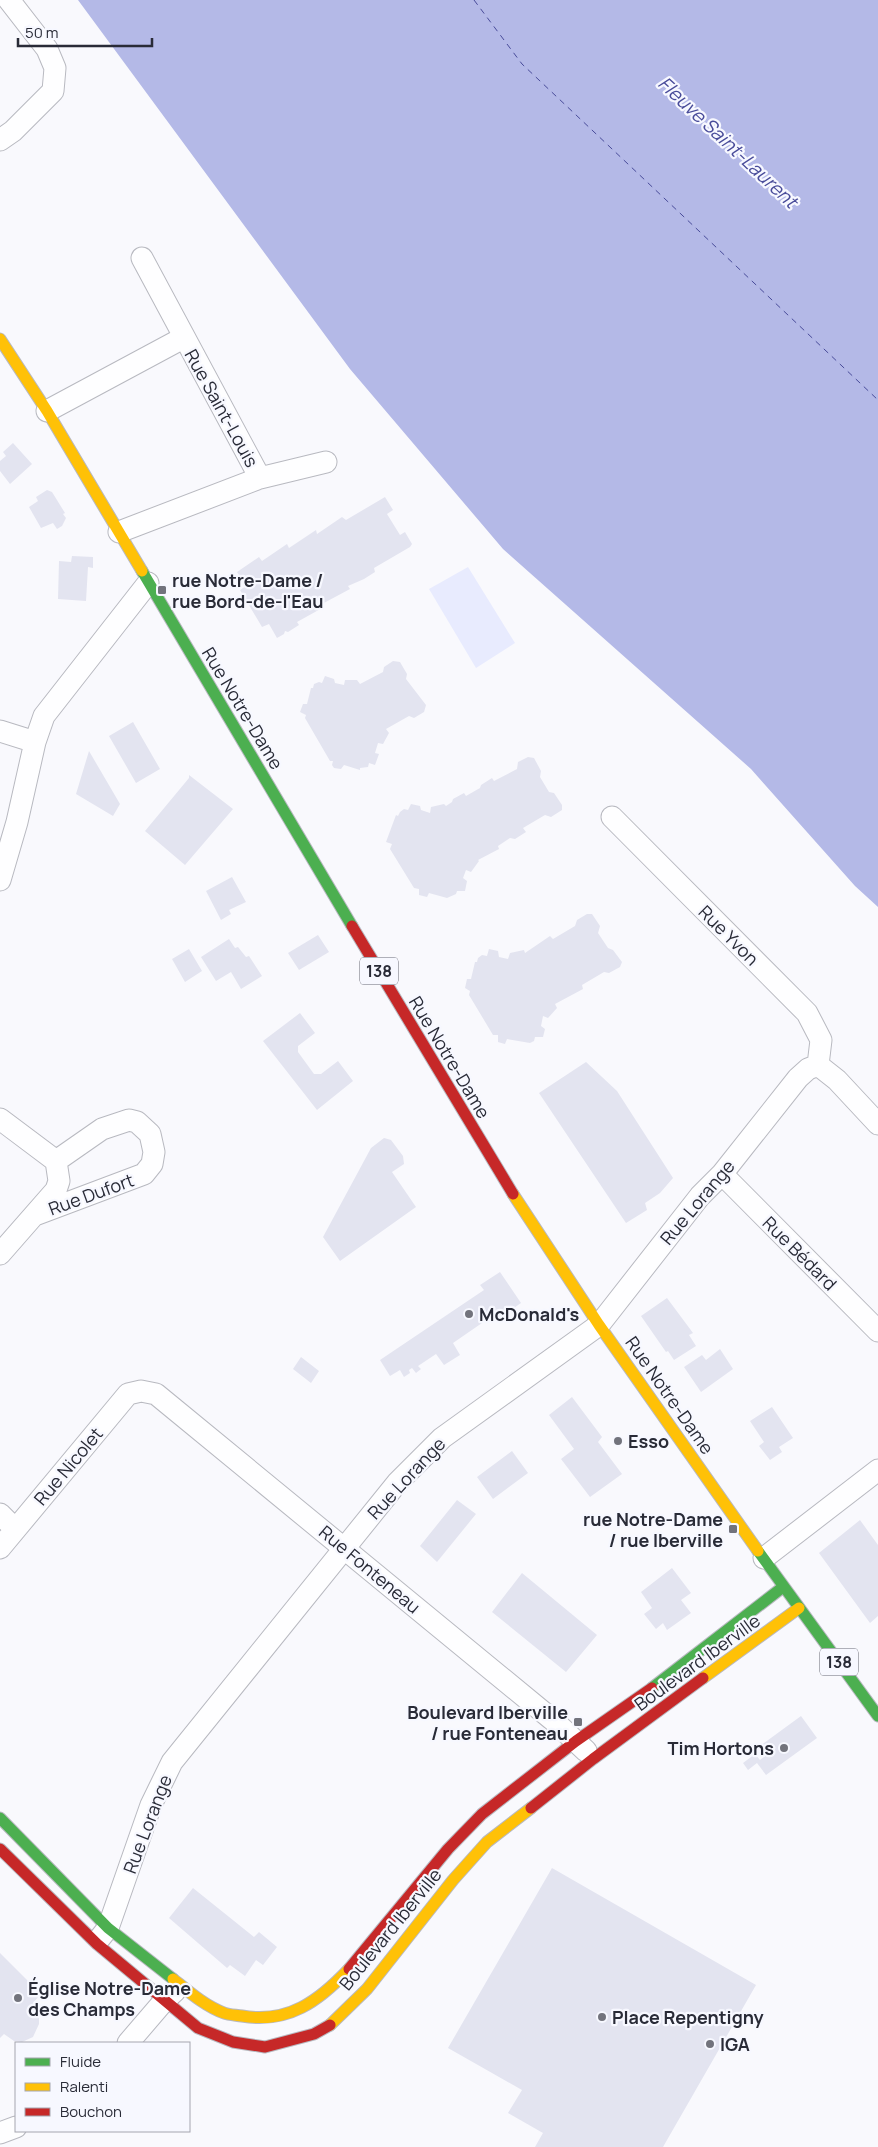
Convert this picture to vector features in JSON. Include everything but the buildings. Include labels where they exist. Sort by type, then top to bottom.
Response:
[{"type":"street","points":[[0,140],[13,131],[53,91],[55,68],[47,49],[9,0]]},
{"type":"street","name":"Rue Saint-Louis","points":[[142,258],[183,338],[260,478]]},
{"type":"street","name":"Rue Saint-Louis","points":[[47,411],[183,338]]},
{"type":"street","name":"Rue Notre-Dame","points":[[0,339],[47,411],[459,1108],[599,1325],[783,1586],[878,1716]]},
{"type":"street","points":[[119,532],[260,478],[326,462]]},
{"type":"street","points":[[0,880],[17,822],[35,742],[44,716],[148,583]]},
{"type":"street","points":[[0,730],[35,742]]},
{"type":"street","name":"Rue Yvon","points":[[612,817],[807,1013],[821,1040],[818,1065]]},
{"type":"street","points":[[818,1065],[837,1080],[878,1124]]},
{"type":"street","name":"Rue Lorange","points":[[102,1936],[151,1806],[172,1762],[344,1546],[397,1483],[442,1438],[599,1325],[700,1196],[722,1174],[798,1078],[808,1069],[818,1065]]},
{"type":"street","points":[[0,1119],[56,1161]]},
{"type":"street","name":"Rue Dufort","points":[[0,1254],[56,1190],[59,1181],[56,1161],[102,1129],[129,1120],[137,1122],[150,1134],[154,1152],[152,1164],[144,1174],[35,1215]]},
{"type":"street","name":"Rue Bédard","points":[[722,1174],[878,1331]]},
{"type":"street","name":"Rue Fonteneau","points":[[140,1391],[156,1394],[344,1546],[554,1721],[593,1758]]},
{"type":"street","name":"Rue Nicolet","points":[[0,1548],[128,1394],[140,1391]]},
{"type":"street","points":[[764,1558],[878,1470]]},
{"type":"street","points":[[0,1514],[15,1529]]},
{"type":"street","name":"Boulevard Iberville","points":[[0,1818],[102,1936],[164,2001],[198,2028],[233,2042],[265,2047],[280,2030],[288,2015],[311,2002],[334,1985],[353,1965],[470,1826],[576,1741],[677,1670],[783,1586]]},
{"type":"street","name":"Boulevard Iberville","points":[[0,1849],[102,1936],[182,1986],[199,2000],[224,2012],[254,2018],[280,2030],[314,2034],[334,2022],[367,1989],[453,1880],[487,1842],[593,1758],[799,1608]]},
{"type":"street","points":[[129,2042],[164,2001],[182,1986]]},
{"type":"street","points":[[0,2133],[15,2127]]},
{"type":"shaded area","points":[[468,567],[515,643],[476,668],[429,589]]},
{"type":"water","name":"Fleuve Saint-Laurent","points":[[78,0],[878,0],[878,907],[855,886],[751,769],[503,549],[350,369]]},
{"type":"ferry route","points":[[474,0],[522,64],[878,400]]},
{"type":"traffic: fast","points":[[142,571],[352,926]]},
{"type":"traffic: fast","points":[[758,1551],[878,1716]]},
{"type":"traffic: fast","points":[[652,1688],[783,1587]]},
{"type":"traffic: fast","points":[[0,1818],[108,1928],[173,1979]]},
{"type":"traffic: slow","points":[[0,339],[47,411],[142,571]]},
{"type":"traffic: slow","points":[[513,1194],[599,1325],[758,1551]]},
{"type":"traffic: slow","points":[[703,1678],[799,1608]]},
{"type":"traffic: slow","points":[[330,2025],[367,1989],[453,1880],[487,1842],[531,1808]]},
{"type":"traffic: slow","points":[[173,1979],[197,1998],[217,2010],[228,2014],[259,2018],[274,2017],[302,2008],[326,1991],[349,1969]]},
{"type":"traffic: jam","points":[[352,926],[513,1194]]},
{"type":"traffic: jam","points":[[531,1808],[593,1759],[703,1678]]},
{"type":"traffic: jam","points":[[349,1969],[448,1849],[482,1814],[576,1741],[652,1688]]},
{"type":"traffic: jam","points":[[0,1849],[97,1944],[198,2028],[233,2042],[265,2047],[314,2034],[330,2025]]},
{"type":"place","name":"rue Notre-Dame / rue Bord-de-l'Eau","points":[[162,590]]},
{"type":"place","name":"McDonald's","points":[[469,1314]]},
{"type":"place","name":"Esso","points":[[618,1441]]},
{"type":"place","name":"rue Notre-Dame / rue Iberville","points":[[733,1529]]},
{"type":"place","name":"Boulevard Iberville / rue Fonteneau","points":[[578,1722]]},
{"type":"place","name":"Tim Hortons","points":[[784,1748]]},
{"type":"place","name":"Église Notre-Dame des Champs","points":[[18,1998]]},
{"type":"place","name":"Place Repentigny","points":[[602,2017]]},
{"type":"place","name":"IGA","points":[[710,2044]]}]
